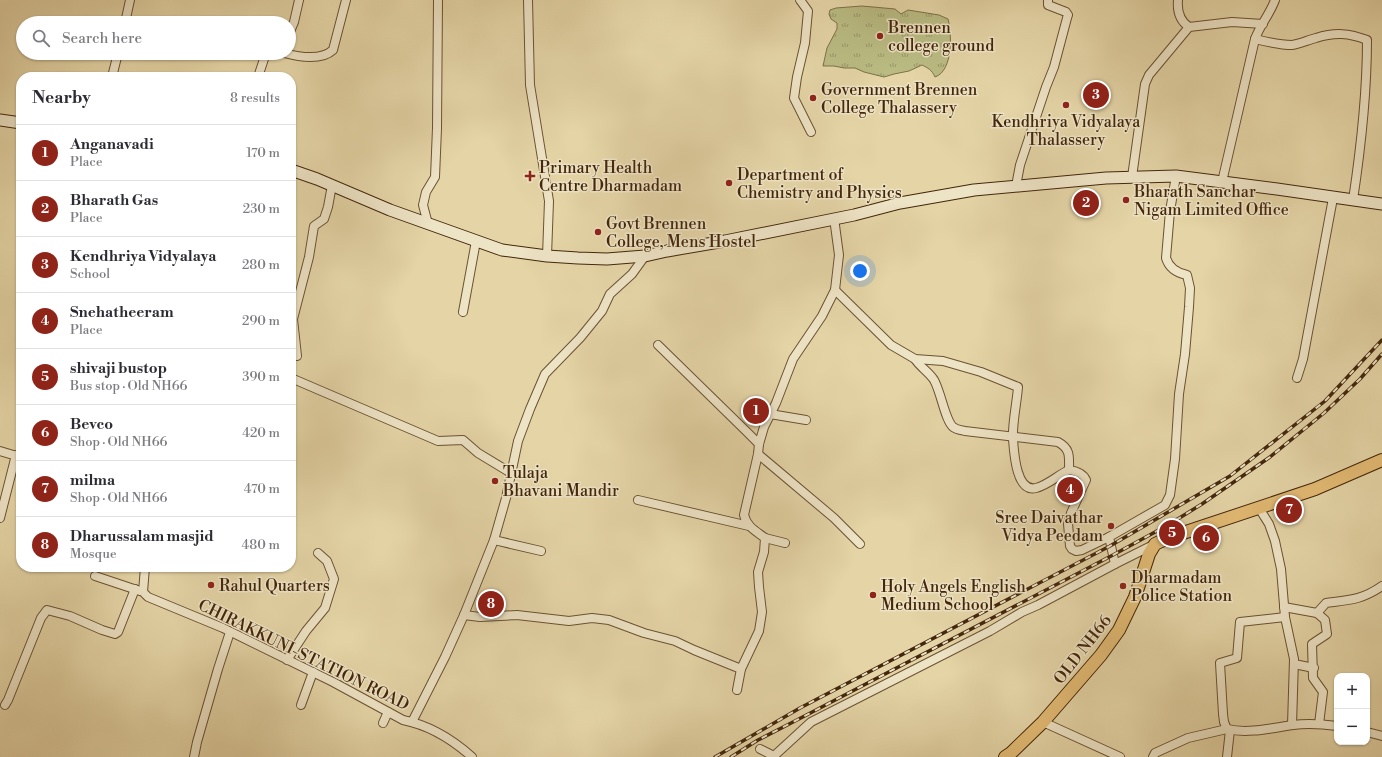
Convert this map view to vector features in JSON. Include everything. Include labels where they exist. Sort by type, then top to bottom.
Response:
[{"type":"main road","points":[[0,120],[16,122]]},
{"type":"main road","points":[[296,172],[332,185],[390,210],[502,250],[547,256],[607,259],[645,256],[725,241],[854,215],[900,203],[974,190],[1132,177],[1176,176],[1382,204]]},
{"type":"main road","points":[[1155,544],[1168,538],[1315,489],[1382,460]]},
{"type":"main road","name":"OLD NH66","points":[[1006,757],[1011,754],[1043,722],[1101,655],[1119,630],[1135,598],[1149,554],[1155,544]]},
{"type":"street","points":[[127,16],[130,0]]},
{"type":"street","points":[[295,16],[299,0]]},
{"type":"street","points":[[296,56],[327,55],[333,50],[346,0]]},
{"type":"street","points":[[428,224],[424,205],[426,192],[435,176],[438,0]]},
{"type":"street","points":[[528,0],[530,86],[549,201],[547,256]]},
{"type":"street","points":[[800,0],[808,11],[806,43],[797,77],[794,98],[811,132]]},
{"type":"street","points":[[1016,186],[1020,165],[1046,87],[1054,68],[1068,15],[1066,12],[1048,5],[1048,0]]},
{"type":"street","points":[[1178,0],[1179,15],[1184,23],[1189,27]]},
{"type":"street","points":[[1222,182],[1255,39],[1258,31],[1273,8],[1275,0]]},
{"type":"street","points":[[1132,177],[1145,84],[1149,75],[1189,27],[1232,22],[1263,24]]},
{"type":"street","points":[[1255,39],[1284,45],[1293,45],[1317,37],[1335,34],[1352,35],[1367,40],[1363,117],[1353,200]]},
{"type":"street","points":[[113,72],[116,60]]},
{"type":"street","points":[[260,72],[264,60]]},
{"type":"street","points":[[915,359],[943,361],[981,372],[1018,387],[1013,438],[1015,464],[1023,485],[1028,488],[1036,488],[1069,470],[1079,472],[1086,480],[1071,513],[1068,524],[1072,549],[1076,551],[1082,550],[1109,537],[1165,505],[1170,495],[1175,459],[1179,394],[1185,354],[1190,288],[1187,275],[1178,273],[1168,263],[1166,258],[1170,211],[1176,176]]},
{"type":"street","points":[[296,307],[309,257],[314,226],[324,219],[332,185]]},
{"type":"street","points":[[1297,378],[1303,358],[1333,198]]},
{"type":"street","points":[[785,543],[765,538],[749,526],[746,521],[745,509],[764,427],[776,403],[793,359],[822,316],[835,290],[839,255],[834,218]]},
{"type":"street","points":[[463,312],[476,241]]},
{"type":"street","points":[[412,722],[445,657],[464,615],[494,540],[506,498],[518,441],[545,374],[580,338],[602,311],[610,294],[632,274],[645,256]]},
{"type":"street","points":[[835,290],[891,345],[915,359],[933,379],[939,389],[952,426],[958,430],[1013,438],[1058,442],[1062,444],[1068,452],[1069,470]]},
{"type":"street","points":[[658,345],[759,444]]},
{"type":"street","points":[[296,347],[297,356]]},
{"type":"street","points":[[296,380],[438,442],[463,440],[478,453],[511,473]]},
{"type":"street","points":[[770,414],[806,420]]},
{"type":"street","points":[[0,451],[16,455]]},
{"type":"street","points":[[758,454],[834,518],[860,544]]},
{"type":"street","points":[[0,518],[16,466]]},
{"type":"street","points":[[638,500],[749,526]]},
{"type":"street","points":[[1259,508],[1269,524],[1275,541],[1281,569],[1285,618],[1294,664],[1292,725]]},
{"type":"street","points":[[1109,537],[1115,564]]},
{"type":"street","points":[[737,690],[741,669],[759,631],[762,612],[758,572],[764,552],[765,538]]},
{"type":"street","points":[[494,540],[541,551]]},
{"type":"street","points":[[760,749],[774,756],[811,722],[990,631],[1022,612],[1155,544]]},
{"type":"street","points":[[287,660],[306,631],[325,608],[334,579],[327,561],[318,554]]},
{"type":"street","points":[[5,705],[41,618],[47,610],[70,616],[115,634],[118,632],[139,590],[144,572]]},
{"type":"street","name":"CHIRAKKUNI-STATION ROAD","points":[[95,576],[139,590],[148,597],[230,632],[272,655],[287,660],[361,696],[402,720],[412,722],[437,732],[472,757]]},
{"type":"street","points":[[1317,613],[1326,603],[1356,599],[1374,592],[1382,586]]},
{"type":"street","points":[[1284,607],[1317,613],[1325,620],[1327,634],[1312,644],[1314,668],[1313,678],[1323,692],[1319,724]]},
{"type":"street","points":[[464,615],[480,618],[516,615],[569,621],[592,618],[609,620],[644,633],[675,641],[741,669]]},
{"type":"street","points":[[1228,757],[1228,730],[1224,722],[1223,714],[1220,663],[1238,658],[1240,622],[1285,618]]},
{"type":"street","points":[[194,757],[218,669],[230,632]]},
{"type":"street","points":[[1294,664],[1314,668]]},
{"type":"street","points":[[301,705],[313,672]]},
{"type":"street","points":[[383,723],[388,712]]},
{"type":"street","points":[[1043,722],[1120,757]]},
{"type":"street","points":[[1153,757],[1155,753],[1188,738],[1228,730],[1269,729],[1292,725],[1319,724],[1334,726]]},
{"type":"street","points":[[1370,733],[1382,736]]},
{"type":"green space","points":[[862,6],[895,9],[901,14],[908,10],[939,15],[948,19],[950,51],[945,68],[935,77],[930,70],[922,65],[909,71],[884,77],[855,68],[823,66],[827,48],[837,29],[837,23],[831,19],[829,14],[830,10],[836,8]]},
{"type":"railway","points":[[715,757],[800,708],[1110,546],[1230,476],[1325,401],[1382,340]]},
{"type":"railway","points":[[731,757],[758,740],[1113,555],[1168,525],[1202,504],[1270,457],[1324,413],[1360,379],[1382,354]]},
{"type":"place","name":"Brennen college ground","points":[[880,36]]},
{"type":"place","name":"Kendhriya Vidyalaya","points":[[1096,95]]},
{"type":"place","name":"Government Brennen College Thalassery","points":[[813,98]]},
{"type":"place","name":"Kendhriya Vidyalaya Thalassery","points":[[1066,105]]},
{"type":"place","name":"Primary Health Centre Dharmadam","points":[[530,176]]},
{"type":"place","name":"Department of Chemistry and Physics","points":[[729,183]]},
{"type":"place","name":"Bharath Sanchar Nigam Limited Office","points":[[1126,200]]},
{"type":"place","name":"Bharath Gas","points":[[1086,203]]},
{"type":"place","name":"Govt Brennen College, Mens Hostel","points":[[598,232]]},
{"type":"place","name":"Anganavadi","points":[[756,411]]},
{"type":"place","name":"Tulaja Bhavani Mandir","points":[[495,481]]},
{"type":"place","name":"Snehatheeram","points":[[1070,490]]},
{"type":"place","name":"milma","points":[[1289,510]]},
{"type":"place","name":"Sree Daivathar Vidya Peedam","points":[[1111,526]]},
{"type":"place","name":"shivaji bustop","points":[[1172,533]]},
{"type":"place","name":"Bevco","points":[[1206,538]]},
{"type":"place","name":"Rahul Quarters","points":[[211,585]]},
{"type":"place","name":"Dharmadam Police Station","points":[[1123,586]]},
{"type":"place","name":"Holy Angels English Medium School","points":[[873,595]]},
{"type":"place","name":"Dharussalam masjid","points":[[491,604]]}]
